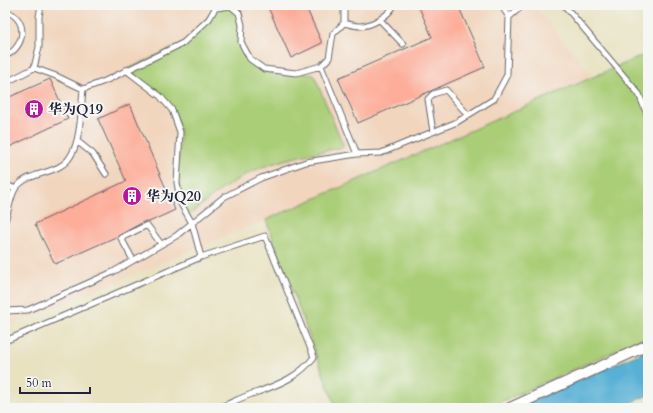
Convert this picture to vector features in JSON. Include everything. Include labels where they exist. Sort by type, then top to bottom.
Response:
[{"type":"street","points":[[510,408],[648,345]]},
{"type":"lane","points":[[34,68],[38,47],[38,17],[41,5]]},
{"type":"lane","points":[[5,83],[34,68],[56,76],[83,89],[105,81],[183,43],[209,19],[216,6],[231,6],[239,13],[242,25],[241,42],[250,59],[264,69],[296,73],[321,66],[329,58],[333,34],[344,23],[344,9],[340,5]]},
{"type":"lane","points":[[344,23],[360,26],[380,20],[394,5]]},
{"type":"lane","points":[[5,311],[28,310],[113,272],[176,236],[224,197],[260,178],[306,162],[357,154],[381,153],[457,122],[494,99],[507,75],[509,17],[501,5]]},
{"type":"lane","points":[[509,17],[523,5]]},
{"type":"lane","points":[[564,5],[639,94],[648,117]]},
{"type":"lane","points":[[5,11],[15,17],[20,24],[22,31],[18,46],[13,52],[5,56]]},
{"type":"lane","points":[[380,20],[403,44]]},
{"type":"lane","points":[[321,66],[357,154]]},
{"type":"lane","points":[[126,70],[160,96],[172,110],[180,132],[177,183],[181,204],[192,223],[201,257]]},
{"type":"lane","points":[[5,221],[15,189],[25,180],[42,172],[58,168],[70,158],[77,141],[83,89]]},
{"type":"lane","points":[[433,132],[428,100],[433,94],[446,90],[468,115]]},
{"type":"lane","points":[[77,141],[93,154],[106,174]]},
{"type":"lane","points":[[5,184],[15,189]]},
{"type":"lane","points":[[133,260],[121,238],[147,225],[162,244]]},
{"type":"lane","points":[[5,341],[201,257],[265,236],[314,357],[306,368],[294,376],[268,389],[218,408]]},
{"type":"shaded area","points":[[5,5],[534,5],[594,78],[277,215],[5,328]]},
{"type":"green space","points":[[231,6],[239,13],[241,42],[250,59],[264,69],[314,75],[344,147],[309,154],[262,167],[243,176],[226,187],[188,216],[180,200],[177,186],[180,136],[176,119],[172,110],[162,98],[126,70],[183,43],[216,8]]},
{"type":"green space","points":[[648,53],[648,336],[487,408],[336,408],[266,220]]},
{"type":"water","points":[[648,350],[648,395],[619,408],[515,408]]},
{"type":"building","points":[[267,5],[305,5],[322,43],[291,58]]},
{"type":"building","points":[[418,5],[458,5],[485,67],[358,123],[338,78],[432,37]]},
{"type":"building","name":"华为Q19","points":[[50,79],[68,119],[5,149],[5,99]]},
{"type":"building","name":"华为Q20","points":[[130,104],[175,210],[149,222],[145,221],[118,236],[55,264],[35,224],[126,181],[98,119]]},
{"type":"place","name":"华为Q19","points":[[34,109]]},
{"type":"place","name":"华为Q20","points":[[132,196]]}]
